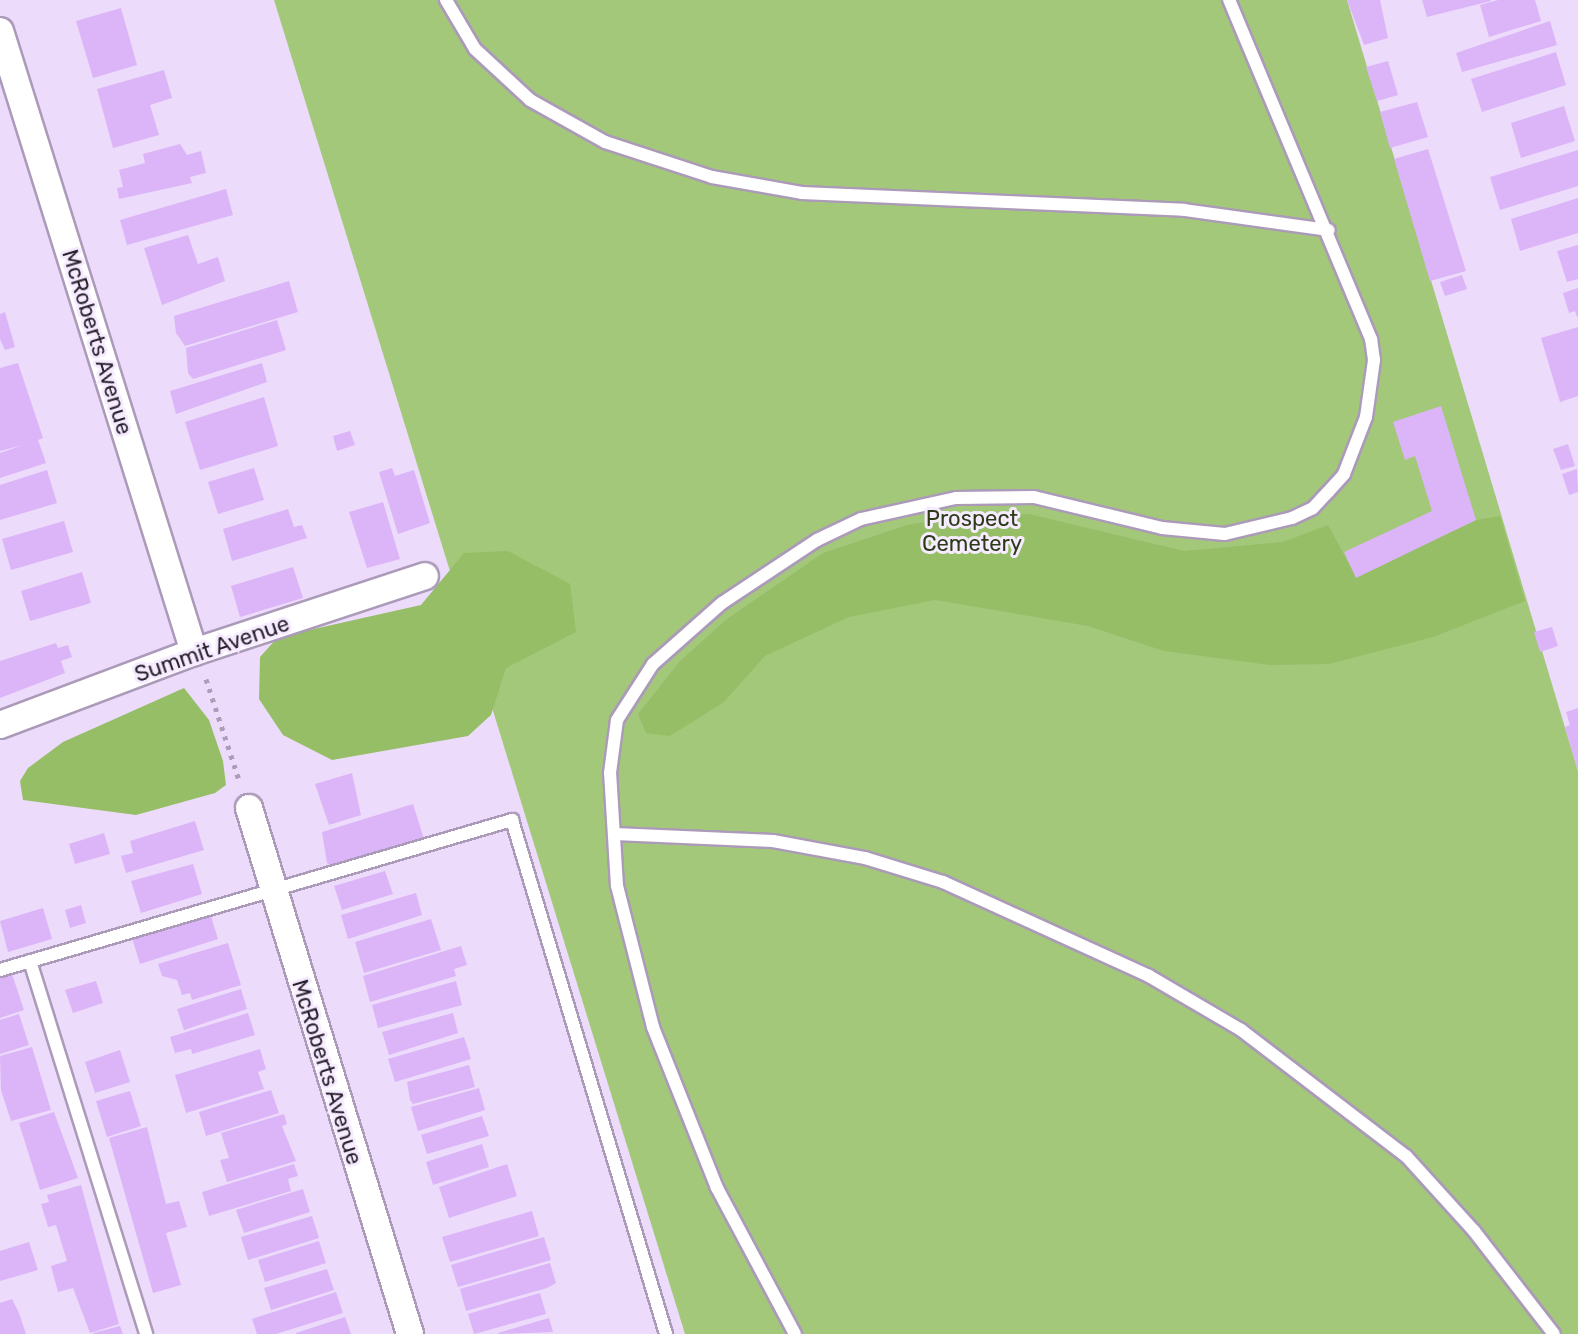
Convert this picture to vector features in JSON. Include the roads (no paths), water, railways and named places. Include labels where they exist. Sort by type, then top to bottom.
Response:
[{"type":"street","name":"McRoberts Avenue","points":[[0,31],[199,662]]},
{"type":"street","name":"Summit Avenue","points":[[0,725],[199,662],[425,576]]},
{"type":"street","name":"McRoberts Avenue","points":[[244,796],[410,1334]]},
{"type":"lane","points":[[446,0],[475,49],[530,100],[605,142],[712,177],[802,193],[1184,210],[1329,230]]},
{"type":"lane","points":[[795,1334],[717,1188],[653,1027],[623,920],[610,753],[617,720],[637,683],[722,603],[770,568],[850,524],[956,498],[1034,497],[1162,528],[1225,534],[1313,508],[1344,474],[1356,447],[1374,360],[1371,339],[1329,230],[1229,0]]},
{"type":"lane","points":[[0,970],[512,820],[666,1334]]},
{"type":"lane","points":[[615,834],[773,841],[865,858],[986,900],[1149,976],[1241,1030],[1406,1156],[1484,1242],[1554,1334]]},
{"type":"lane","points":[[30,961],[146,1334]]},
{"type":"park label","name":"Prospect Cemetery","points":[[972,530]]}]
